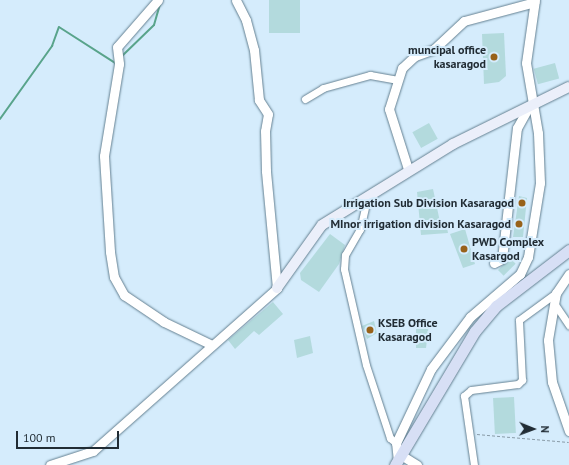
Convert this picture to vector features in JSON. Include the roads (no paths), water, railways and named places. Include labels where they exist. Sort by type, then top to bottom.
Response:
[{"type":"main road","points":[[277,288],[322,225],[366,199],[408,169],[531,104],[569,87]]},
{"type":"main road","points":[[398,460],[475,331],[496,306],[569,250]]},
{"type":"street","points":[[158,0],[117,47],[119,64],[104,156],[110,252],[114,277],[124,295],[146,311],[210,344]]},
{"type":"street","points":[[50,465],[93,451],[210,344],[277,288],[266,171],[264,131],[268,114],[259,100],[254,50],[246,20],[236,0]]},
{"type":"street","points":[[408,169],[389,109],[396,80],[402,68],[415,56],[434,48],[464,21],[535,1],[526,63],[531,104],[538,133],[540,183],[528,258],[520,274],[470,317],[430,369],[396,442],[398,460],[417,465]]},
{"type":"street","points":[[305,99],[323,88],[370,75],[396,80]]},
{"type":"street","points":[[494,263],[502,259],[517,128],[531,104]]},
{"type":"street","points":[[366,199],[360,230],[345,255],[344,269],[366,365],[390,438],[396,442]]},
{"type":"street","points":[[474,465],[468,433],[464,396],[471,390],[518,384],[522,380],[520,320],[556,293],[569,274]]},
{"type":"street","points":[[556,293],[548,340],[552,382],[569,431]]},
{"type":"street","points":[[554,303],[569,325]]},
{"type":"waterway","points":[[121,57],[154,25],[160,4]]},
{"type":"waterway","points":[[0,119],[52,46],[59,27],[115,63]]},
{"type":"place","name":"muncipal office kasaragod","points":[[494,57]]},
{"type":"place","name":"Irrigation Sub Division Kasaragod","points":[[522,203]]},
{"type":"place","name":"MInor irrigation division Kasaragod","points":[[519,224]]},
{"type":"place","name":"PWD Complex Kasargod","points":[[464,249]]},
{"type":"place","name":"KSEB Office Kasaragod","points":[[370,330]]}]
